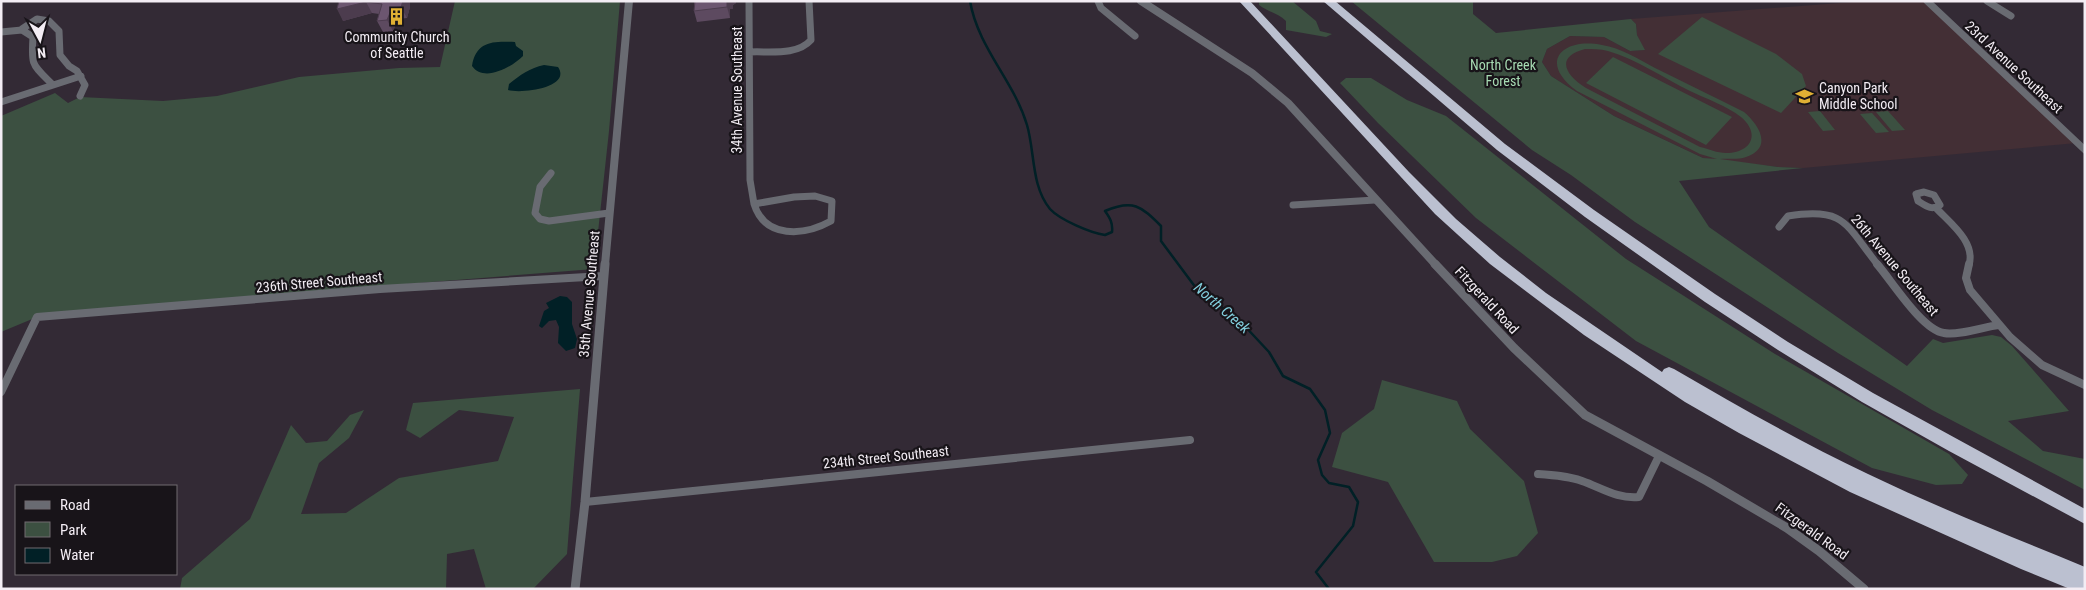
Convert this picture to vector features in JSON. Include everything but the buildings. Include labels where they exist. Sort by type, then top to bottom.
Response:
[{"type":"highway","points":[[1244,1],[1388,158],[1450,222],[1577,324],[1679,390],[1778,448],[1869,495],[1963,538],[2085,587]]},
{"type":"highway","points":[[1253,1],[1426,186],[1476,233],[1579,315],[1660,368],[1746,418],[1862,479],[1922,507],[2085,575]]},
{"type":"highway","points":[[1321,1],[1478,134],[1542,184],[1659,269],[1684,279]]},
{"type":"highway","points":[[1328,1],[1520,161],[1586,211],[1742,320],[1825,371],[1972,456],[2085,517]]},
{"type":"highway","points":[[1388,158],[1404,163]]},
{"type":"street","name":"35th Avenue Southeast","points":[[575,589],[585,502],[609,213],[630,1]]},
{"type":"street","name":"34th Avenue Southeast","points":[[749,1],[750,180],[754,204]]},
{"type":"street","points":[[750,52],[801,49],[808,45],[811,40],[809,1]]},
{"type":"street","points":[[1098,1],[1101,8],[1135,36]]},
{"type":"street","name":"Fitzgerald Road","points":[[1140,1],[1252,73],[1268,86],[1318,135],[1375,200],[1514,348],[1585,415],[1787,528],[1848,574],[1864,589]]},
{"type":"street","name":"23rd Avenue Southeast","points":[[1927,1],[2085,150]]},
{"type":"street","points":[[1987,1],[2011,16]]},
{"type":"street","points":[[22,30],[37,20],[49,21],[59,30],[60,54],[69,66],[77,71],[85,85],[80,96]]},
{"type":"street","points":[[1,32],[22,30],[29,32],[33,38],[32,56],[34,66],[52,84]]},
{"type":"street","points":[[1,102],[81,76]]},
{"type":"street","points":[[551,173],[540,187],[535,213],[540,219],[550,220],[609,213]]},
{"type":"street","points":[[824,196],[832,201],[831,221],[809,232],[789,232],[774,228],[763,222],[754,204],[795,197],[824,196]]},
{"type":"street","points":[[1294,205],[1375,200]]},
{"type":"street","points":[[1936,208],[1970,249],[1971,257],[1965,276],[1968,287],[1998,325],[2035,361],[2061,376],[2085,384]]},
{"type":"street","name":"26th Avenue Southeast","points":[[1779,227],[1788,216],[1824,212],[1835,216],[1843,222],[1922,319],[1935,331],[1946,334],[1998,325]]},
{"type":"street","name":"236th Street Southeast","points":[[1,392],[37,317],[371,290],[604,276]]},
{"type":"street","name":"234th Street Southeast","points":[[585,502],[1190,440]]},
{"type":"street","points":[[1538,474],[1574,479],[1622,498],[1639,497],[1659,456]]},
{"type":"shaded area","name":"Canyon Park Middle School","points":[[1866,1],[1927,1],[2077,143],[1803,168],[1703,158],[1614,116],[1551,76],[1542,62],[1547,49],[1570,36],[1604,37],[1630,51],[1644,50],[1637,35],[1636,24],[1631,19]]},
{"type":"green space","points":[[455,1],[620,1],[609,131],[594,269],[37,317],[1,332],[1,116],[55,93],[68,103],[80,97],[163,101],[217,96],[299,77],[399,68],[440,67]]},
{"type":"green space","points":[[1259,1],[1292,1],[1316,21],[1320,31],[1332,34],[1326,37],[1286,30],[1286,21],[1259,5]]},
{"type":"green space","name":"North Creek Forest","points":[[1351,1],[1473,1],[1473,14],[1496,33],[1631,19],[1636,24],[1637,35],[1645,50],[1630,51],[1604,37],[1570,36],[1547,49],[1542,62],[1551,76],[1614,116],[1703,158],[1717,159],[1700,154],[1577,91],[1565,80],[1559,70],[1557,62],[1560,54],[1566,48],[1588,43],[1616,49],[1744,112],[1754,123],[1761,135],[1759,147],[1755,153],[1746,157],[1720,159],[1778,167],[1803,168],[1679,181],[1709,227],[1907,366],[1933,339],[1943,343],[1992,335],[2001,337],[2012,346],[2069,411],[2008,421],[2043,451],[2085,459],[2085,490],[1932,410],[1838,353],[1635,222],[1571,175],[1532,150]],"holes":[[[1585,49],[1599,49],[1618,54],[1730,109],[1747,123],[1751,130],[1752,136],[1750,141],[1742,150],[1735,152],[1726,153],[1700,147],[1586,88],[1573,78],[1566,67],[1569,57],[1575,52]]]},
{"type":"green space","points":[[1702,17],[1776,54],[1802,74],[1806,86],[1781,113],[1658,54]]},
{"type":"green space","points":[[1613,57],[1732,117],[1706,145],[1586,83]]},
{"type":"green space","points":[[1346,78],[1371,78],[1407,100],[1446,116],[1626,259],[1775,354],[1949,454],[1968,475],[1962,484],[1936,485],[1872,468],[1636,341],[1476,218],[1378,123],[1340,83]]},
{"type":"green space","points":[[1820,111],[1835,130],[1823,131],[1808,112]]},
{"type":"green space","points":[[1888,111],[1905,130],[1892,131],[1876,112]]},
{"type":"green space","points":[[1872,113],[1889,132],[1876,133],[1860,114]]},
{"type":"green space","points":[[1382,380],[1457,401],[1470,429],[1524,481],[1538,533],[1517,556],[1492,562],[1434,562],[1388,482],[1332,467],[1342,433],[1374,409]]},
{"type":"green space","points":[[580,389],[567,554],[533,589],[486,589],[474,549],[447,554],[446,589],[180,589],[182,578],[250,519],[291,425],[306,443],[327,441],[350,415],[364,410],[349,438],[319,463],[301,514],[346,513],[399,478],[498,461],[514,417],[459,410],[420,438],[406,430],[413,403]]},
{"type":"water","points":[[515,42],[516,46],[523,51],[523,56],[512,65],[498,72],[491,73],[477,71],[472,66],[477,52],[487,44]]},
{"type":"water","points":[[544,65],[558,67],[560,74],[558,80],[552,85],[533,90],[508,90],[509,84],[521,75]]},
{"type":"water","points":[[560,296],[567,297],[572,302],[572,324],[577,339],[575,348],[566,351],[558,343],[559,327],[556,320],[549,321],[542,328],[539,326],[544,311],[549,308],[546,303]]},
{"type":"waterway","name":"North Creek","points":[[970,1],[980,34],[1021,109],[1030,135],[1036,179],[1044,200],[1050,209],[1076,225],[1105,235],[1112,232],[1111,221],[1105,211],[1123,205],[1136,206],[1142,209],[1161,226],[1161,241],[1196,288],[1241,322],[1269,352],[1283,376],[1310,389],[1325,410],[1330,433],[1318,460],[1322,475],[1329,483],[1349,487],[1358,502],[1353,526],[1316,572],[1329,589]]},
{"type":"place","name":"Community Church of Seattle","points":[[397,17]]},
{"type":"place","name":"Canyon Park Middle School","points":[[1805,96]]}]
